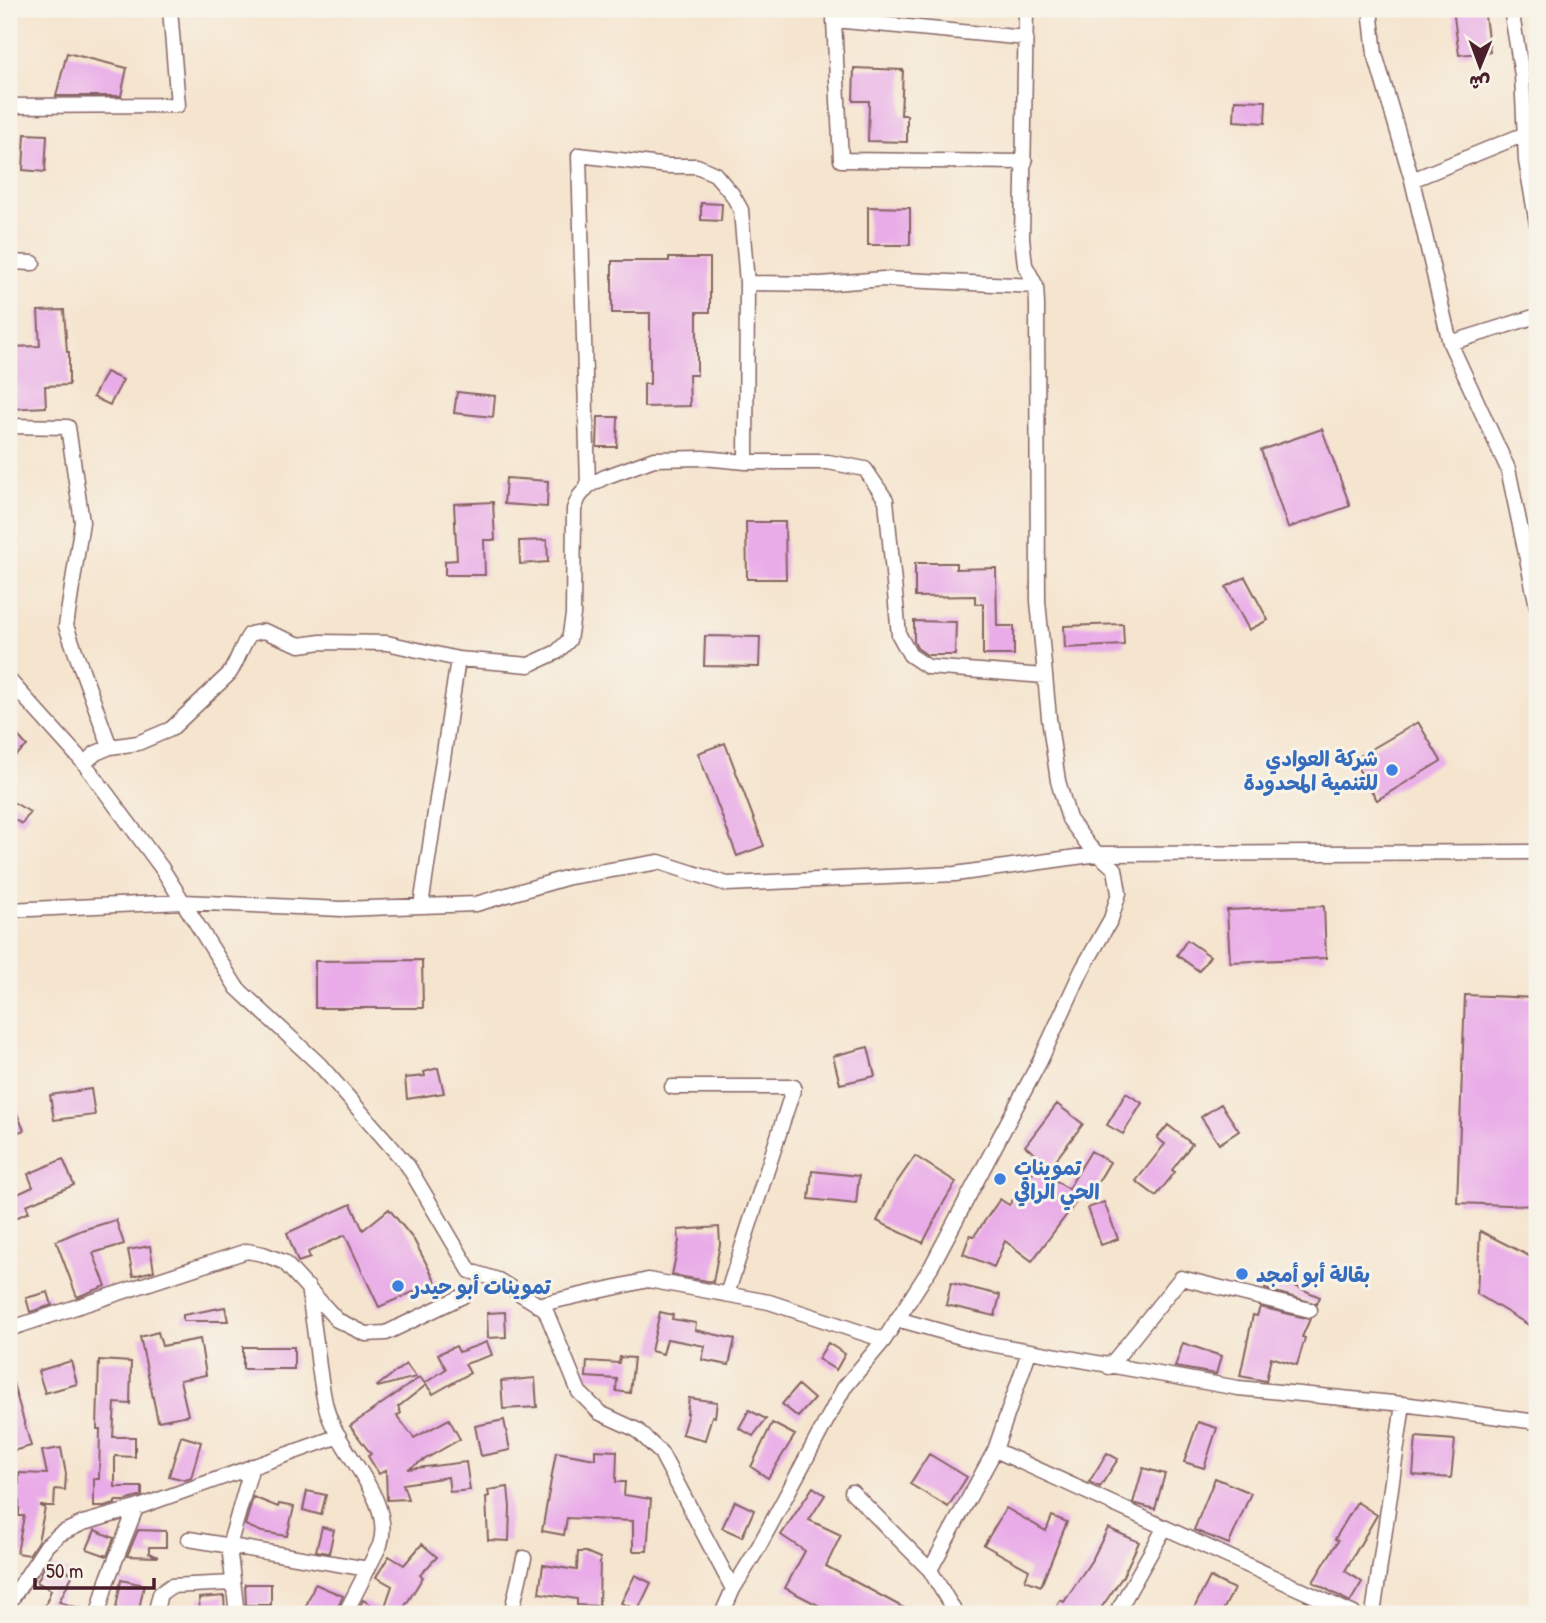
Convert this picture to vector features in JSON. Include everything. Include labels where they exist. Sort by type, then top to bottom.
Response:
[{"type":"street","points":[[9,106],[178,105],[170,9]]},
{"type":"street","points":[[722,1614],[733,1589],[844,1388],[884,1340],[937,1255],[1040,1061],[1082,970],[1111,919],[1119,893],[1115,869],[1089,846],[1069,819],[1058,781],[1045,676],[1038,601],[1036,286],[1025,265],[1022,238],[1026,9]]},
{"type":"street","points":[[1370,9],[1375,54],[1412,180],[1450,343],[1508,469],[1537,606]]},
{"type":"street","points":[[1511,9],[1522,75],[1526,161],[1537,224]]},
{"type":"street","points":[[1025,162],[841,160],[834,20],[1026,38]]},
{"type":"street","points":[[1412,180],[1525,134]]},
{"type":"street","points":[[588,486],[579,155],[668,166],[697,166],[715,174],[741,210],[747,283],[746,462]]},
{"type":"street","points":[[9,262],[33,262]]},
{"type":"street","points":[[747,283],[821,284],[883,279],[1036,286]]},
{"type":"street","points":[[1450,343],[1537,316]]},
{"type":"street","points":[[9,426],[68,427],[82,522],[66,626],[110,747]]},
{"type":"street","points":[[84,763],[96,752],[138,743],[171,729],[229,674],[250,634],[264,631],[299,645],[321,642],[387,643],[458,659],[529,665],[557,652],[569,640],[573,615],[574,509],[579,497],[588,486],[605,477],[654,459],[828,462],[865,469],[886,500],[899,635],[910,655],[928,667],[1045,676]]},
{"type":"street","points":[[421,906],[458,659]]},
{"type":"street","points":[[9,680],[84,763],[161,867],[237,988],[320,1065],[408,1166],[470,1271],[498,1280],[545,1309],[579,1392],[600,1413],[637,1430],[661,1453],[733,1589]]},
{"type":"street","points":[[9,910],[183,902],[342,909],[476,904],[569,877],[659,862],[727,884],[741,884],[955,874],[1098,854],[1537,852]]},
{"type":"street","points":[[672,1087],[794,1087],[726,1294]]},
{"type":"street","points":[[9,1329],[247,1251],[284,1262],[337,1320],[366,1334],[386,1333],[463,1296]]},
{"type":"street","points":[[1110,1367],[1181,1278],[1310,1310]]},
{"type":"street","points":[[537,1305],[648,1280],[769,1302],[884,1340]]},
{"type":"street","points":[[308,1286],[326,1407],[338,1436],[383,1518],[383,1536],[345,1614]]},
{"type":"street","points":[[897,1319],[979,1342],[1238,1388],[1403,1404],[1537,1422]]},
{"type":"street","points":[[930,1570],[995,1450],[1029,1352]]},
{"type":"street","points":[[1373,1614],[1403,1404]]},
{"type":"street","points":[[10,1599],[47,1545],[60,1534],[83,1523],[135,1508],[338,1436]]},
{"type":"street","points":[[995,1450],[1354,1614]]},
{"type":"street","points":[[237,1614],[229,1546],[252,1466]]},
{"type":"street","points":[[852,1492],[930,1570],[956,1614]]},
{"type":"street","points":[[99,1614],[107,1581],[135,1508]]},
{"type":"street","points":[[1116,1614],[1164,1529]]},
{"type":"street","points":[[189,1539],[368,1569]]},
{"type":"street","points":[[511,1614],[524,1558]]},
{"type":"street","points":[[155,1614],[160,1594],[171,1586],[233,1583]]},
{"type":"building","points":[[1453,9],[1484,9],[1490,52],[1459,55]]},
{"type":"building","points":[[67,53],[127,68],[121,96],[56,96]]},
{"type":"building","points":[[854,68],[903,70],[901,115],[907,115],[907,142],[868,141],[869,101],[853,101]]},
{"type":"building","points":[[1235,100],[1266,101],[1265,123],[1234,121]]},
{"type":"building","points":[[25,134],[47,135],[45,172],[23,170]]},
{"type":"building","points":[[701,203],[722,204],[721,221],[701,220]]},
{"type":"building","points":[[868,207],[910,208],[910,245],[868,245]]},
{"type":"building","points":[[669,258],[710,258],[710,312],[697,312],[697,375],[689,375],[690,406],[644,407],[644,384],[650,384],[650,313],[612,313],[612,261],[669,261]]},
{"type":"building","points":[[64,310],[69,352],[69,385],[45,386],[46,407],[9,409],[9,347],[40,346],[38,311]]},
{"type":"building","points":[[106,372],[123,380],[110,405],[93,397]]},
{"type":"building","points":[[457,392],[495,396],[493,417],[454,413]]},
{"type":"building","points":[[598,417],[618,417],[617,447],[597,447]]},
{"type":"building","points":[[1322,429],[1350,506],[1288,528],[1261,450]]},
{"type":"building","points":[[506,478],[548,481],[547,507],[504,504]]},
{"type":"building","points":[[493,502],[495,540],[484,540],[485,575],[445,575],[445,561],[457,560],[454,504]]},
{"type":"building","points":[[746,522],[785,522],[786,579],[747,579]]},
{"type":"building","points":[[547,540],[548,562],[520,564],[519,541]]},
{"type":"building","points":[[915,563],[956,563],[956,569],[996,568],[997,626],[1014,626],[1014,655],[983,655],[983,604],[975,604],[975,596],[915,597]]},
{"type":"building","points":[[1245,577],[1268,620],[1249,630],[1226,587]]},
{"type":"building","points":[[914,621],[956,622],[955,655],[927,655],[917,648],[914,642]]},
{"type":"building","points":[[1123,624],[1124,645],[1065,648],[1064,626]]},
{"type":"building","points":[[705,636],[760,637],[759,667],[704,666]]},
{"type":"building","points":[[1418,722],[1441,761],[1377,800],[1353,760]]},
{"type":"building","points":[[9,726],[27,746],[9,761]]},
{"type":"building","points":[[725,743],[764,846],[737,856],[698,753]]},
{"type":"building","points":[[13,802],[30,812],[22,824],[9,816]]},
{"type":"building","points":[[1324,906],[1326,958],[1230,962],[1227,910]]},
{"type":"building","points":[[1187,940],[1210,956],[1199,971],[1177,955]]},
{"type":"building","points":[[422,960],[423,1008],[315,1008],[315,961]]},
{"type":"building","points":[[1465,995],[1537,998],[1537,1206],[1457,1203]]},
{"type":"building","points":[[868,1047],[875,1076],[840,1084],[833,1056]]},
{"type":"building","points":[[438,1068],[444,1093],[407,1099],[405,1078],[425,1076],[424,1072]]},
{"type":"building","points":[[91,1089],[95,1115],[54,1120],[50,1095]]},
{"type":"building","points":[[1126,1093],[1142,1103],[1123,1134],[1107,1125]]},
{"type":"building","points":[[9,1095],[24,1130],[9,1136]]},
{"type":"building","points":[[1057,1104],[1083,1124],[1051,1166],[1025,1146]]},
{"type":"building","points":[[1221,1104],[1239,1131],[1219,1144],[1201,1117]]},
{"type":"building","points":[[1168,1125],[1192,1144],[1156,1196],[1136,1181],[1165,1144],[1157,1138]]},
{"type":"building","points":[[1091,1151],[1110,1162],[1086,1202],[1083,1193],[1032,1261],[1005,1241],[994,1267],[963,1254],[970,1235],[974,1236],[1000,1199],[1009,1205],[1037,1167],[1068,1189]]},
{"type":"building","points":[[915,1156],[956,1182],[923,1243],[877,1221],[893,1188]]},
{"type":"building","points":[[63,1159],[74,1185],[26,1205],[29,1212],[9,1221],[9,1198],[33,1187],[28,1174]]},
{"type":"building","points":[[812,1171],[859,1176],[856,1204],[809,1199]]},
{"type":"building","points":[[1104,1202],[1118,1239],[1101,1245],[1088,1208]]},
{"type":"building","points":[[351,1204],[363,1230],[389,1209],[414,1240],[438,1286],[424,1293],[422,1288],[379,1307],[345,1235],[308,1252],[310,1258],[298,1262],[287,1233]]},
{"type":"building","points":[[116,1220],[124,1244],[93,1253],[106,1286],[77,1297],[56,1241]]},
{"type":"building","points":[[719,1227],[720,1244],[713,1282],[672,1275],[679,1241],[678,1230]]},
{"type":"building","points":[[1480,1231],[1537,1260],[1537,1330],[1477,1294]]},
{"type":"building","points":[[150,1246],[154,1271],[133,1276],[128,1250]]},
{"type":"building","points":[[1269,1275],[1291,1282],[1290,1284],[1320,1297],[1317,1304],[1265,1289]]},
{"type":"building","points":[[951,1283],[1000,1295],[995,1316],[946,1305]]},
{"type":"building","points":[[48,1292],[52,1305],[30,1312],[26,1298]]},
{"type":"building","points":[[225,1307],[228,1321],[183,1321],[183,1315]]},
{"type":"building","points":[[1260,1307],[1310,1319],[1302,1337],[1305,1338],[1297,1365],[1271,1357],[1266,1381],[1240,1376],[1253,1315],[1257,1316]]},
{"type":"building","points":[[505,1312],[506,1337],[488,1338],[487,1313]]},
{"type":"building","points":[[660,1312],[673,1315],[672,1319],[696,1323],[695,1330],[735,1339],[729,1365],[702,1360],[705,1346],[667,1339],[663,1354],[651,1351]]},
{"type":"building","points":[[158,1332],[162,1346],[200,1339],[206,1375],[180,1380],[188,1415],[158,1421],[140,1337]]},
{"type":"building","points":[[487,1342],[492,1355],[465,1364],[470,1373],[433,1394],[425,1383],[446,1369],[438,1354],[456,1346],[459,1352]]},
{"type":"building","points":[[828,1343],[845,1354],[836,1370],[818,1359]]},
{"type":"building","points":[[1183,1343],[1221,1356],[1216,1374],[1175,1367]]},
{"type":"building","points":[[243,1347],[294,1347],[294,1369],[243,1369]]},
{"type":"building","points":[[620,1357],[634,1358],[630,1393],[616,1391],[617,1379],[586,1377],[587,1361],[619,1363]]},
{"type":"building","points":[[99,1360],[131,1362],[130,1404],[115,1403],[113,1437],[135,1437],[135,1457],[115,1456],[115,1487],[142,1487],[142,1496],[115,1501],[115,1504],[104,1507],[94,1507],[94,1479],[99,1479]]},
{"type":"building","points":[[71,1361],[77,1384],[45,1393],[38,1371]]},
{"type":"building","points":[[406,1364],[416,1377],[377,1386]]},
{"type":"building","points":[[420,1377],[426,1385],[398,1407],[401,1413],[397,1416],[414,1438],[449,1419],[460,1439],[408,1469],[466,1462],[470,1490],[450,1492],[448,1477],[403,1484],[408,1499],[387,1500],[386,1470],[379,1474],[368,1456],[371,1454],[350,1426]]},
{"type":"building","points":[[535,1378],[537,1407],[503,1409],[501,1381]]},
{"type":"building","points":[[13,1383],[31,1446],[9,1452],[9,1384]]},
{"type":"building","points":[[798,1385],[814,1399],[798,1417],[782,1404]]},
{"type":"building","points":[[689,1398],[717,1402],[715,1417],[712,1416],[705,1440],[682,1434]]},
{"type":"building","points":[[749,1410],[766,1419],[753,1436],[739,1428]]},
{"type":"building","points":[[504,1420],[510,1450],[481,1456],[475,1426]]},
{"type":"building","points":[[1198,1422],[1217,1428],[1204,1468],[1184,1462]]},
{"type":"building","points":[[772,1423],[795,1435],[768,1478],[751,1467]]},
{"type":"building","points":[[181,1436],[201,1442],[191,1478],[185,1480],[169,1476]]},
{"type":"building","points":[[1416,1437],[1455,1440],[1451,1478],[1413,1475]]},
{"type":"building","points":[[61,1448],[66,1474],[65,1490],[55,1489],[54,1506],[40,1506],[45,1508],[38,1541],[29,1555],[17,1553],[24,1516],[19,1516],[19,1473],[47,1474],[42,1451]]},
{"type":"building","points":[[595,1450],[617,1451],[616,1482],[625,1482],[624,1495],[651,1499],[647,1551],[633,1551],[633,1521],[567,1518],[564,1535],[542,1531],[556,1452],[595,1459]]},
{"type":"building","points":[[1107,1453],[1118,1459],[1100,1487],[1089,1482]]},
{"type":"building","points":[[929,1454],[967,1477],[948,1507],[910,1484]]},
{"type":"building","points":[[1143,1468],[1165,1474],[1155,1509],[1133,1503]]},
{"type":"building","points":[[1215,1478],[1251,1493],[1229,1544],[1194,1530]]},
{"type":"building","points":[[508,1487],[509,1541],[488,1540],[488,1490]]},
{"type":"building","points":[[813,1487],[825,1495],[809,1520],[841,1535],[826,1566],[915,1614],[835,1614],[785,1588],[805,1551],[781,1535]]},
{"type":"building","points":[[307,1491],[326,1495],[321,1515],[303,1510]]},
{"type":"building","points":[[253,1497],[278,1507],[279,1504],[294,1507],[287,1536],[262,1532],[245,1525]]},
{"type":"building","points":[[735,1501],[754,1510],[742,1537],[722,1528]]},
{"type":"building","points":[[1357,1502],[1377,1515],[1345,1571],[1362,1582],[1350,1602],[1313,1582],[1338,1541],[1335,1539]]},
{"type":"building","points":[[1006,1508],[1046,1531],[1052,1516],[1067,1522],[1041,1586],[1025,1580],[1029,1570],[984,1545]]},
{"type":"building","points":[[322,1527],[334,1530],[329,1553],[316,1551]]},
{"type":"building","points":[[1108,1528],[1139,1542],[1123,1576],[1097,1614],[1053,1614],[1060,1600],[1064,1602],[1093,1558]]},
{"type":"building","points":[[95,1530],[114,1538],[107,1556],[87,1549]]},
{"type":"building","points":[[138,1530],[166,1531],[166,1547],[149,1547],[149,1553],[158,1557],[127,1556]]},
{"type":"building","points":[[422,1544],[437,1557],[420,1575],[423,1577],[400,1614],[356,1614],[363,1600],[383,1612],[392,1586],[376,1577],[389,1556],[404,1565]]},
{"type":"building","points":[[578,1552],[586,1552],[600,1558],[599,1606],[577,1605],[577,1599],[539,1593],[543,1565],[577,1570]]},
{"type":"building","points":[[45,1565],[73,1574],[59,1602],[89,1611],[89,1614],[42,1614],[51,1590],[37,1582]]},
{"type":"building","points":[[635,1575],[651,1583],[638,1610],[621,1603]]},
{"type":"building","points":[[1210,1577],[1234,1589],[1221,1614],[1191,1614]]},
{"type":"building","points":[[121,1580],[144,1585],[138,1614],[115,1614]]},
{"type":"building","points":[[245,1584],[271,1584],[271,1605],[246,1605]]},
{"type":"building","points":[[315,1584],[343,1596],[335,1614],[313,1614],[304,1611]]},
{"type":"building","points":[[224,1596],[225,1614],[200,1614],[199,1598]]},
{"type":"place","name":"شركة العوادي للتنمية المحدودة","points":[[1392,770]]},
{"type":"place","name":"تموينات الحي الراقي","points":[[1000,1179]]},
{"type":"place","name":"بقالة أبو أمجد","points":[[1242,1274]]},
{"type":"place","name":"تموينات أبو حيدر","points":[[398,1286]]}]
